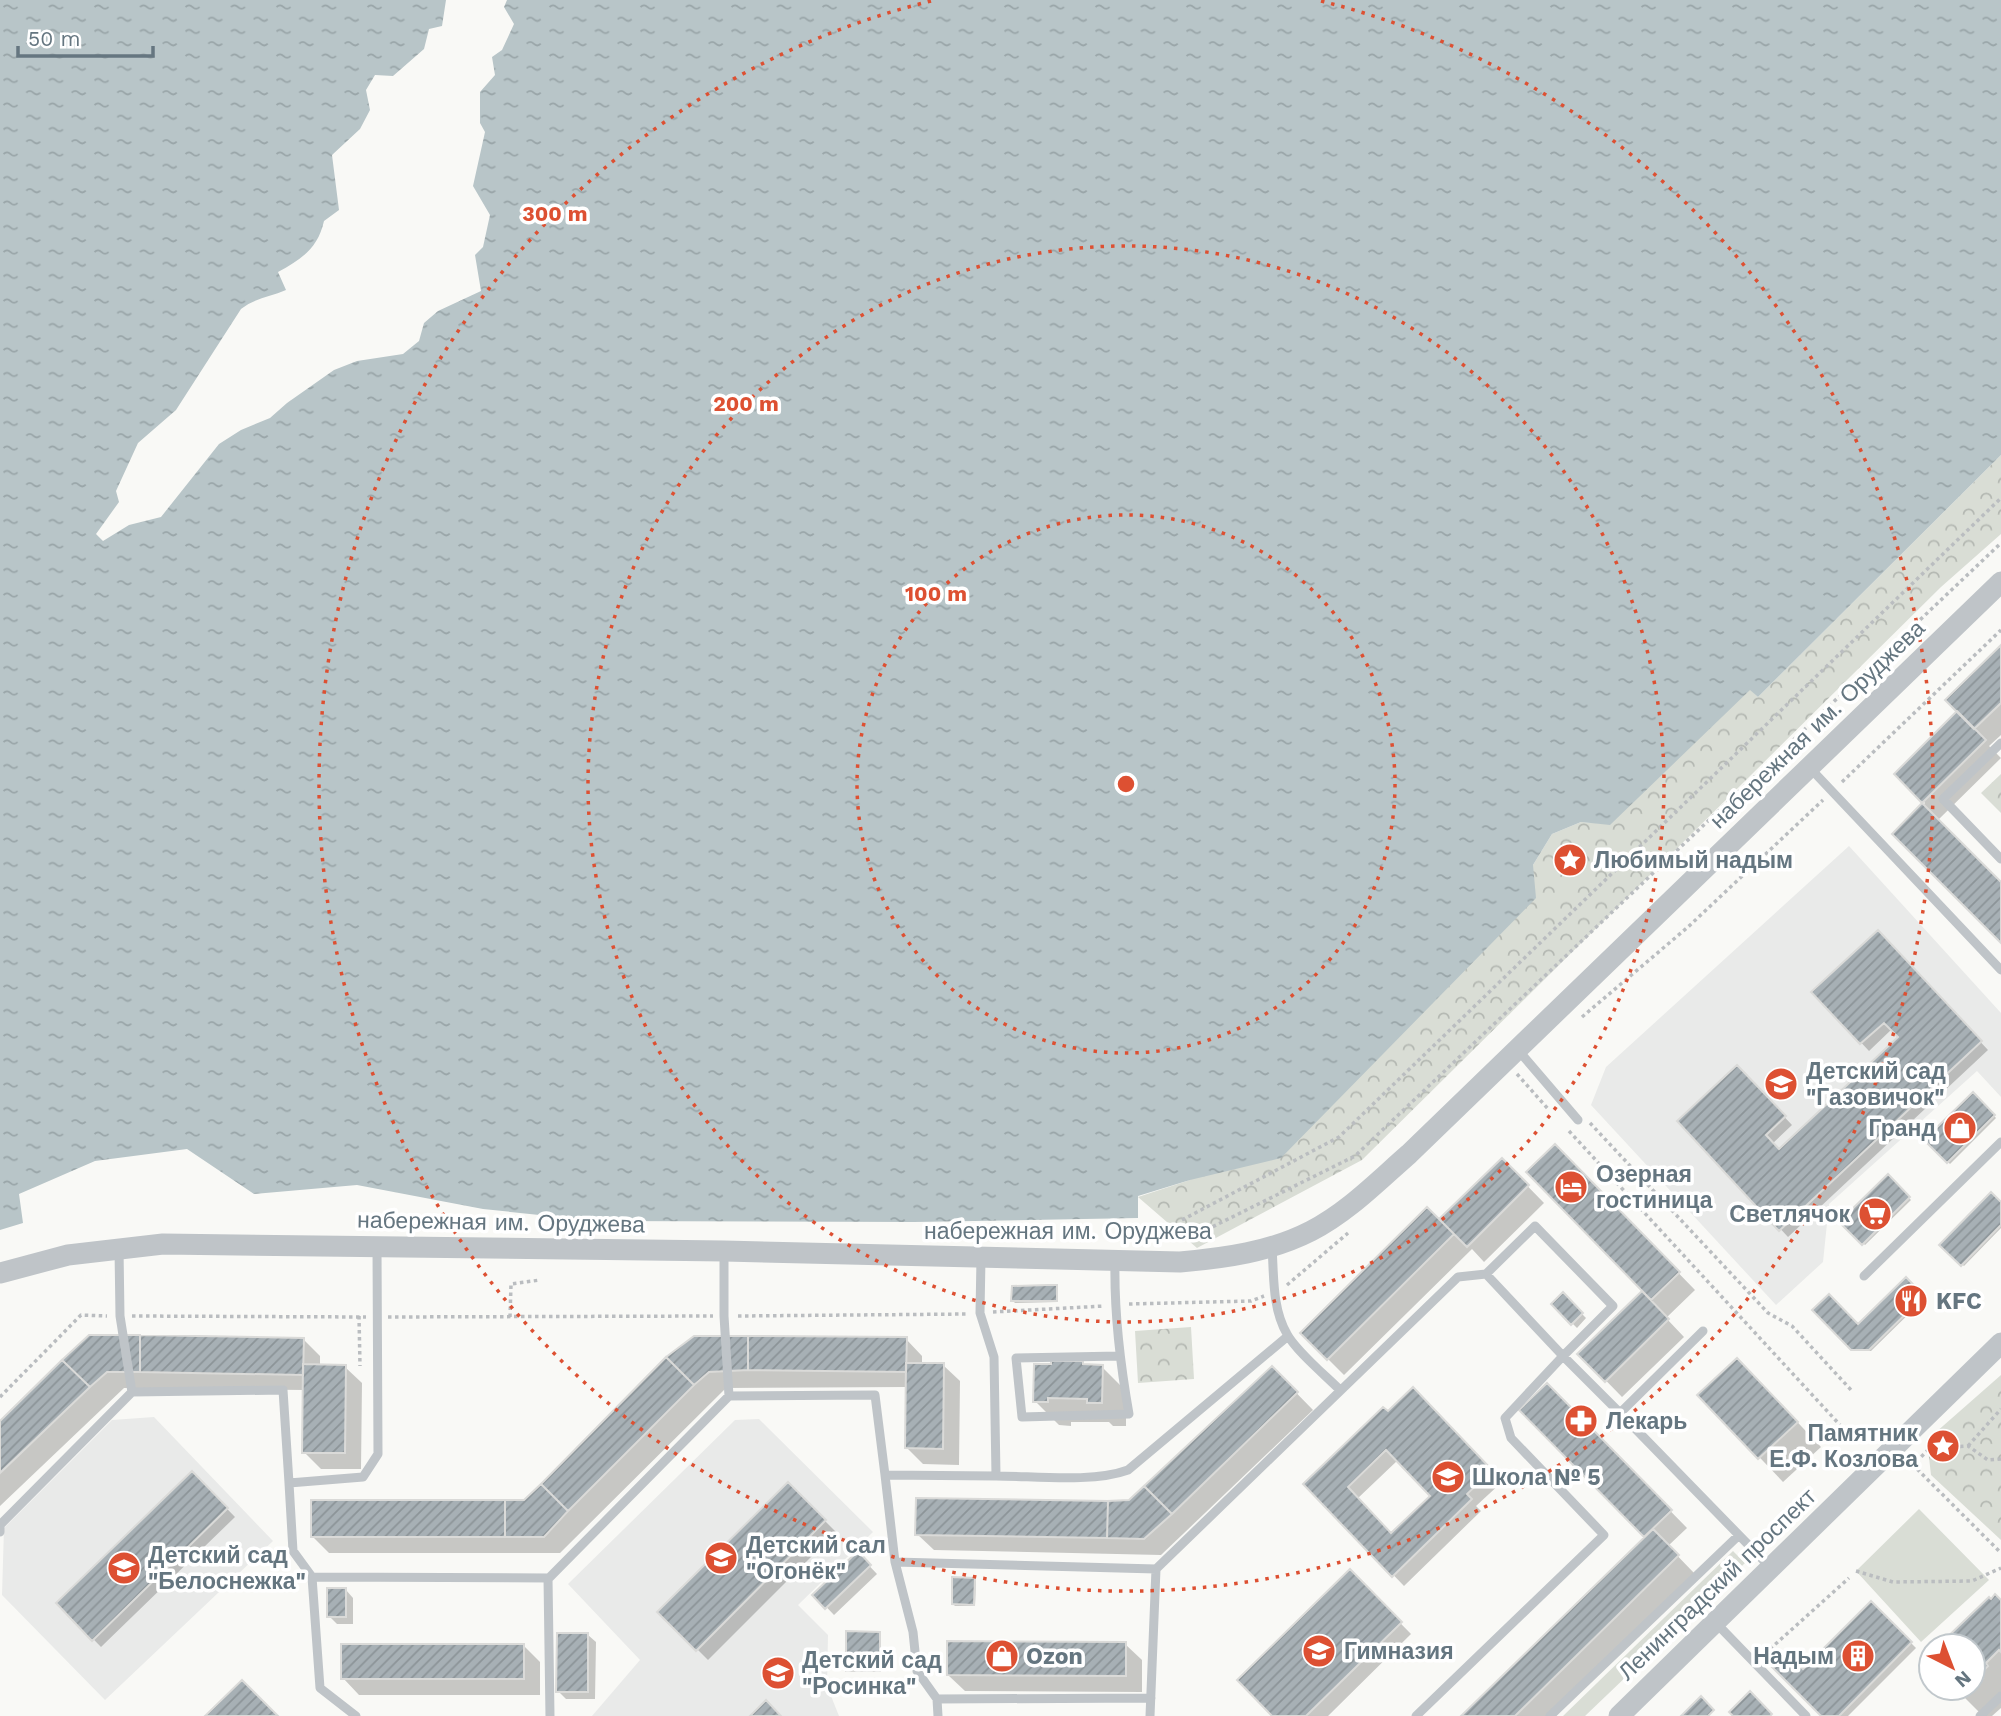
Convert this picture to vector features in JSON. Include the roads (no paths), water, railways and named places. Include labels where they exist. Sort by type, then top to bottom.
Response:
[{"type":"street","name":"набережная им. Оруджева","points":[[0,1273],[68,1255],[163,1244],[724,1251],[1115,1262],[1215,1259],[1272,1247],[1310,1231],[1357,1199],[1523,1056],[1810,768],[2001,582]]},
{"type":"street","name":"Ленинградский проспект","points":[[1619,1716],[2001,1343]]},
{"type":"lane","points":[[2001,743],[1943,799],[2001,859]]},
{"type":"lane","points":[[1810,768],[2001,970]]},
{"type":"lane","points":[[1523,1056],[1578,1120]]},
{"type":"lane","points":[[1864,1276],[2001,1142]]},
{"type":"lane","points":[[1150,1716],[1156,1569],[1458,1278],[1486,1274],[1535,1226],[1613,1306],[1505,1418],[1511,1438],[1604,1535],[1416,1716]]},
{"type":"lane","points":[[289,1483],[363,1477],[378,1454],[377,1246]]},
{"type":"lane","points":[[1272,1247],[1275,1292],[1280,1318],[1288,1336],[1340,1390]]},
{"type":"lane","points":[[119,1248],[120,1316],[132,1392]]},
{"type":"lane","points":[[724,1251],[724,1316],[729,1396]]},
{"type":"lane","points":[[981,1258],[980,1313],[994,1357],[996,1476]]},
{"type":"lane","points":[[1115,1262],[1114,1305],[1129,1414],[1022,1418],[1016,1358],[1119,1356]]},
{"type":"lane","points":[[1486,1274],[1771,1568]]},
{"type":"lane","points":[[1620,1413],[1703,1331]]},
{"type":"lane","points":[[886,1475],[1093,1477],[1128,1470],[1288,1336]]},
{"type":"lane","points":[[0,1532],[0,1525],[132,1392],[283,1390],[293,1551],[312,1577],[320,1688],[356,1716]]},
{"type":"lane","points":[[312,1577],[548,1578],[729,1396],[875,1395],[895,1562],[913,1632],[917,1671],[937,1699],[938,1716]]},
{"type":"lane","points":[[1550,1716],[1738,1536]]},
{"type":"lane","points":[[895,1562],[1156,1569]]},
{"type":"lane","points":[[548,1578],[550,1716]]},
{"type":"lane","points":[[1716,1623],[1806,1716]]},
{"type":"lane","points":[[1980,1716],[2001,1696]]},
{"type":"lane","points":[[937,1699],[1151,1698]]},
{"type":"water","points":[[0,0],[446,0],[442,26],[429,29],[424,49],[393,76],[375,75],[366,90],[370,110],[360,129],[332,155],[339,210],[324,221],[318,239],[308,252],[278,272],[286,290],[241,309],[176,410],[138,443],[116,491],[119,502],[96,534],[103,541],[129,525],[161,517],[219,444],[241,430],[270,418],[334,370],[357,361],[403,354],[419,341],[424,323],[438,311],[481,291],[475,255],[483,247],[490,215],[473,186],[485,132],[480,123],[480,92],[495,75],[492,57],[502,50],[514,24],[504,7],[507,0],[2001,0],[2001,455],[1758,697],[1750,690],[1610,825],[1581,822],[1552,834],[1533,865],[1536,898],[1281,1158],[1190,1180],[1138,1196],[1138,1218],[914,1222],[597,1221],[483,1209],[357,1185],[254,1194],[187,1149],[95,1161],[19,1194],[23,1223],[0,1230]]},
{"type":"place","name":"Любимый надым","points":[[1570,860]]},
{"type":"place","name":"Детский сад \"Газовичок\"","points":[[1781,1084]]},
{"type":"place","name":"Гранд","points":[[1960,1128]]},
{"type":"place","name":"Озерная гостиница","points":[[1571,1187]]},
{"type":"place","name":"Светлячок","points":[[1875,1214]]},
{"type":"place","name":"KFC","points":[[1911,1301]]},
{"type":"place","name":"Лекарь","points":[[1581,1421]]},
{"type":"place","name":"Памятник Е.Ф. Козлова","points":[[1943,1446]]},
{"type":"place","name":"Школа № 5","points":[[1448,1477]]},
{"type":"place","name":"Детский сал \"Огонёк\"","points":[[721,1558]]},
{"type":"place","name":"Детский сад \"Белоснежка\"","points":[[124,1568]]},
{"type":"place","name":"Гимназия","points":[[1319,1651]]},
{"type":"place","name":"Ozon","points":[[1002,1656]]},
{"type":"place","name":"Надым","points":[[1858,1656]]},
{"type":"place","name":"Детский сад \"Росинка\"","points":[[778,1673]]}]
